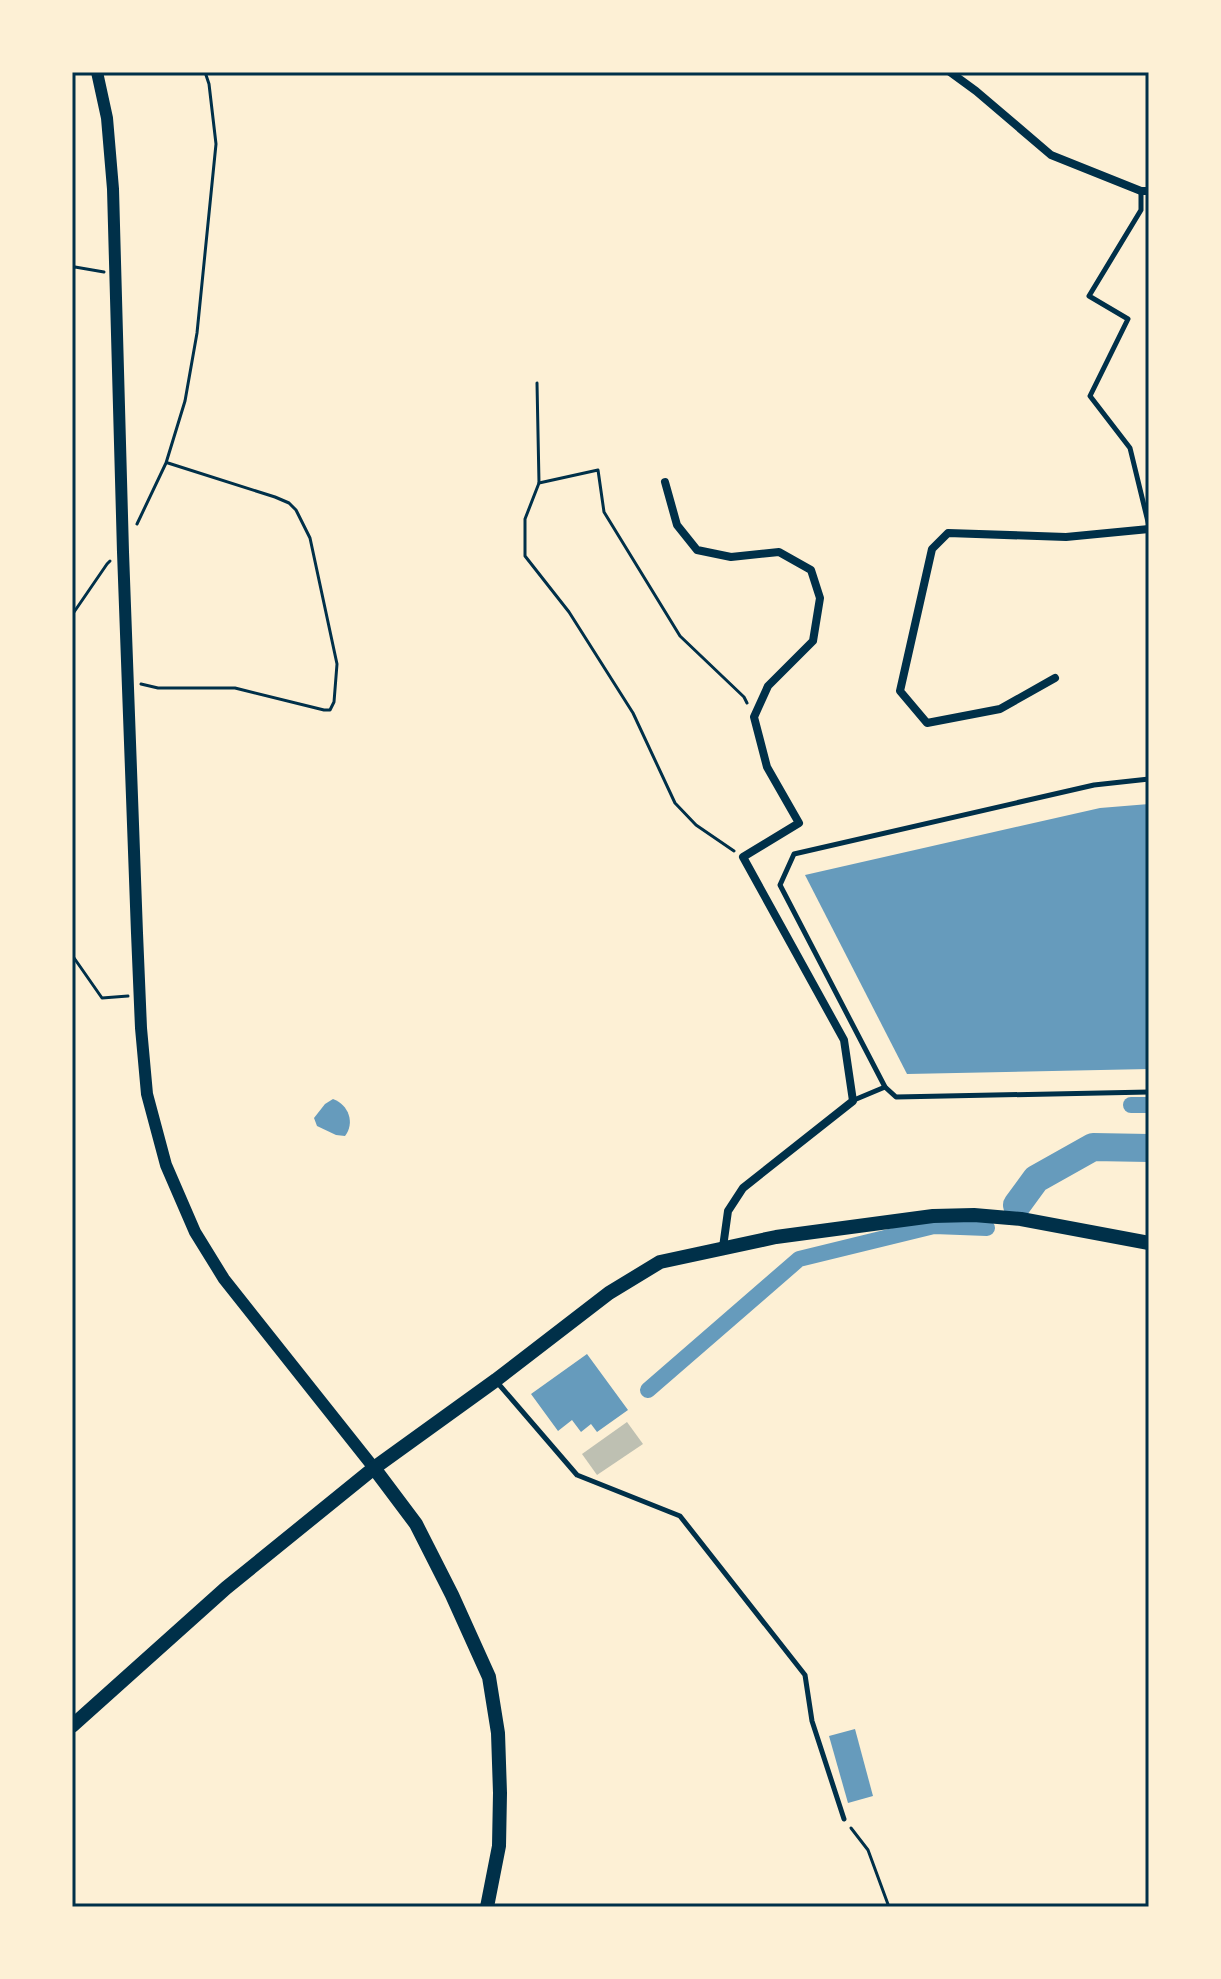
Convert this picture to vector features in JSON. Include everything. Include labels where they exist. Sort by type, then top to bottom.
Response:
[{"type":"main road","points":[[72,1726],[226,1588],[374,1468],[609,1293],[660,1262],[776,1237],[933,1216],[1021,1219],[1149,1243]]},
{"type":"main road","points":[[374,1468],[416,1524],[489,1677],[498,1733],[500,1793],[499,1846],[487,1907]]},
{"type":"street","points":[[97,72],[107,118],[113,189],[123,552],[140,996],[147,1094],[166,1165],[195,1232],[224,1279],[374,1468]]},
{"type":"street","points":[[950,72],[1051,155],[1145,191]]},
{"type":"street","points":[[665,482],[677,525],[697,550],[731,557],[779,552],[811,570],[820,598],[813,641],[768,686],[754,717],[767,767],[799,823],[743,857],[844,1040],[853,1101],[743,1188],[728,1211],[723,1247]]},
{"type":"street","points":[[1055,678],[1000,709],[927,723],[900,691],[932,549],[948,533],[1066,537],[1149,527]]},
{"type":"lane","points":[[1145,191],[1141,210],[1089,296],[1128,319],[1090,396],[1130,448],[1149,527]]},
{"type":"lane","points":[[1149,779],[1094,785],[794,854],[780,885],[885,1087],[896,1097],[1149,1092]]},
{"type":"lane","points":[[853,1101],[885,1087]]},
{"type":"lane","points":[[496,1380],[577,1475],[680,1516],[805,1675],[812,1721],[844,1819]]},
{"type":"path","points":[[136,527],[166,463],[185,401],[197,333],[216,144],[205,72]]},
{"type":"path","points":[[72,269],[115,274]]},
{"type":"path","points":[[537,383],[539,483],[525,519],[525,556],[569,612],[633,713],[675,803],[696,825],[743,857]]},
{"type":"path","points":[[129,683],[158,688],[235,688],[324,710],[330,710],[334,702],[337,664],[310,538],[296,510],[275,497],[166,463]]},
{"type":"path","points":[[539,483],[598,470],[604,512],[680,636],[744,697],[754,717]]},
{"type":"path","points":[[72,615],[107,564],[123,552]]},
{"type":"path","points":[[72,955],[102,998],[140,996]]},
{"type":"path","points":[[844,1819],[868,1850],[889,1907]]},
{"type":"water","points":[[1149,804],[1149,1069],[907,1074],[805,875],[1100,808]]},
{"type":"water","points":[[333,1099],[343,1105],[349,1115],[350,1126],[345,1136],[317,1126],[314,1118]]},
{"type":"water","points":[[587,1354],[628,1410],[597,1432],[591,1424],[581,1432],[572,1420],[558,1431],[531,1394]]},
{"type":"water","points":[[855,1729],[873,1796],[848,1803],[829,1736]]},
{"type":"building","points":[[627,1422],[643,1444],[597,1475],[582,1454]]},
{"type":"waterway","points":[[1131,1105],[1149,1105]]},
{"type":"waterway","points":[[1017,1205],[1036,1179],[1093,1147],[1149,1148]]},
{"type":"waterway","points":[[648,1390],[799,1259],[934,1226],[987,1228]]}]
